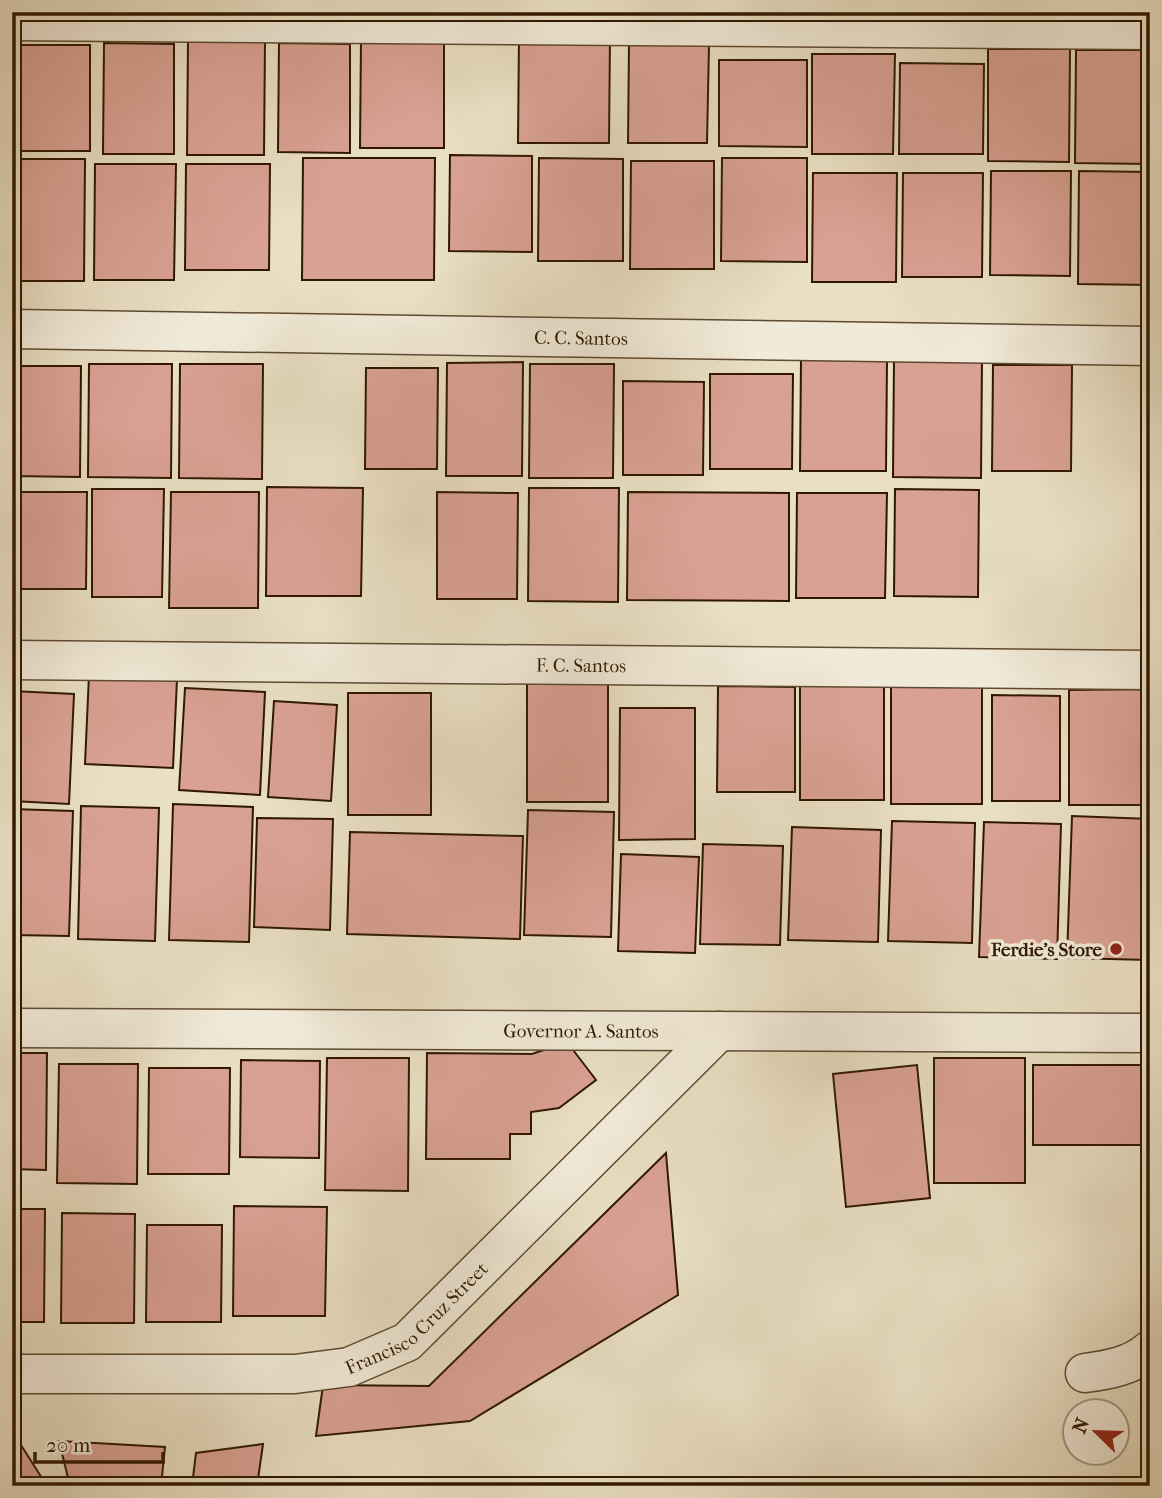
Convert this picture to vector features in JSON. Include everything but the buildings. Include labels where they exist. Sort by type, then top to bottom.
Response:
[{"type":"street","points":[[12,21],[1150,30]]},
{"type":"street","name":"C. C. Santos","points":[[12,329],[1150,346]]},
{"type":"street","name":"F. C. Santos","points":[[12,660],[1150,670]]},
{"type":"street","name":"Governor A. Santos","points":[[12,1028],[1150,1032]]},
{"type":"street","name":"Francisco Cruz Street","points":[[12,1374],[295,1374],[349,1367],[407,1342],[719,1031]]},
{"type":"street","points":[[1085,1373],[1108,1370],[1131,1362],[1150,1350]]},
{"type":"place","name":"Ferdie's Store","points":[[1116,949]]}]
